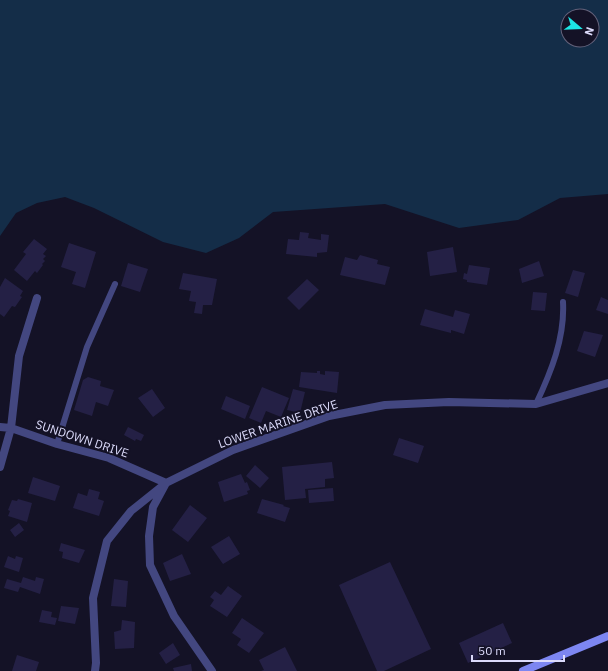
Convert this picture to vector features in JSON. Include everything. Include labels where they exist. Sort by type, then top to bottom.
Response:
[{"type":"street","points":[[0,467],[11,428],[19,356],[37,298]]},
{"type":"street","name":"LOWER MARINE DRIVE","points":[[95,671],[96,663],[93,598],[108,541],[131,511],[166,483],[233,450],[329,416],[385,405],[449,402],[536,404],[608,383]]},
{"type":"street","name":"SUNDOWN DRIVE","points":[[0,427],[11,428],[57,444],[109,458],[166,483]]},
{"type":"street","points":[[166,483],[153,507],[149,536],[150,565],[174,616],[212,671]]},
{"type":"street","points":[[524,671],[608,636]]},
{"type":"street","points":[[598,641],[608,643]]},
{"type":"lane","points":[[57,444],[87,348],[115,284]]},
{"type":"lane","points":[[536,404],[546,384],[563,329],[563,302]]},
{"type":"water","points":[[0,0],[608,0],[608,194],[560,198],[518,220],[459,228],[385,204],[273,212],[239,238],[206,253],[163,242],[94,208],[65,197],[37,203],[16,213],[0,236]]},
{"type":"building","points":[[300,232],[309,233],[308,238],[321,240],[321,234],[329,235],[327,252],[317,253],[317,257],[286,254],[288,239],[299,240]]},
{"type":"building","points":[[34,239],[47,249],[43,254],[46,256],[43,259],[45,261],[42,264],[43,265],[37,273],[35,271],[27,281],[14,270],[26,254],[23,252]]},
{"type":"building","points":[[69,243],[96,252],[85,288],[72,284],[76,272],[61,267]]},
{"type":"building","points":[[453,247],[457,272],[430,276],[427,252]]},
{"type":"building","points":[[360,255],[378,260],[377,264],[390,267],[385,285],[340,275],[345,257],[357,260]]},
{"type":"building","points":[[539,261],[544,276],[522,283],[519,269]]},
{"type":"building","points":[[128,263],[148,269],[140,292],[121,286]]},
{"type":"building","points":[[469,265],[490,268],[487,285],[467,282],[467,280],[463,279],[464,273],[467,274]]},
{"type":"building","points":[[573,270],[585,273],[578,297],[565,293]]},
{"type":"building","points":[[183,273],[217,279],[212,305],[203,305],[202,314],[194,313],[196,302],[189,301],[191,291],[179,289]]},
{"type":"building","points":[[5,278],[23,291],[20,296],[22,297],[15,307],[12,306],[4,317],[0,314],[0,287]]},
{"type":"building","points":[[307,279],[319,290],[299,310],[287,298]]},
{"type":"building","points":[[533,292],[547,293],[545,311],[531,310]]},
{"type":"building","points":[[601,297],[608,300],[608,314],[596,310]]},
{"type":"building","points":[[425,309],[453,317],[455,310],[470,314],[464,334],[451,330],[451,333],[420,325]]},
{"type":"building","points":[[584,331],[603,335],[595,357],[577,351]]},
{"type":"building","points":[[317,371],[320,371],[320,374],[325,375],[325,371],[339,372],[337,393],[299,387],[301,372],[317,373]]},
{"type":"building","points":[[88,377],[101,381],[100,386],[114,390],[108,406],[96,402],[92,416],[74,410],[83,380]]},
{"type":"building","points":[[262,387],[289,398],[281,417],[266,411],[261,423],[249,418]]},
{"type":"building","points":[[152,389],[165,408],[153,417],[138,398]]},
{"type":"building","points":[[293,389],[305,392],[300,413],[287,410]]},
{"type":"building","points":[[226,396],[250,406],[245,419],[221,409]]},
{"type":"building","points":[[128,427],[144,435],[141,441],[136,439],[135,441],[124,435]]},
{"type":"building","points":[[399,438],[424,446],[418,463],[393,455]]},
{"type":"building","points":[[332,462],[334,478],[325,479],[325,487],[305,489],[306,498],[285,500],[282,467]]},
{"type":"building","points":[[255,465],[269,478],[260,488],[246,476]]},
{"type":"building","points":[[241,474],[245,483],[247,482],[250,490],[247,491],[248,494],[224,502],[218,482]]},
{"type":"building","points":[[33,477],[60,486],[55,501],[28,493]]},
{"type":"building","points":[[333,488],[334,501],[309,503],[308,490]]},
{"type":"building","points":[[89,489],[100,492],[98,499],[104,501],[99,516],[73,508],[78,493],[87,496]]},
{"type":"building","points":[[18,499],[32,503],[27,522],[8,516],[10,511],[8,510],[12,500],[17,501]]},
{"type":"building","points":[[262,499],[290,508],[285,522],[257,513]]},
{"type":"building","points":[[190,505],[207,518],[188,542],[172,530]]},
{"type":"building","points":[[19,523],[24,530],[15,537],[10,530]]},
{"type":"building","points":[[229,536],[240,554],[223,564],[211,547]]},
{"type":"building","points":[[61,543],[85,550],[79,563],[62,558],[63,552],[59,551]]},
{"type":"building","points":[[182,554],[191,574],[170,581],[163,563]]},
{"type":"building","points":[[8,556],[15,559],[16,556],[23,558],[19,572],[4,567]]},
{"type":"building","points":[[390,562],[431,649],[384,671],[377,671],[339,585]]},
{"type":"building","points":[[23,577],[35,581],[36,577],[44,579],[40,594],[20,587],[18,592],[4,588],[7,579],[21,583]]},
{"type":"building","points":[[114,579],[128,581],[126,607],[111,606]]},
{"type":"building","points":[[228,586],[242,596],[227,617],[210,606],[214,600],[210,597],[215,591],[221,595]]},
{"type":"building","points":[[61,606],[79,608],[75,624],[58,621]]},
{"type":"building","points":[[42,610],[52,612],[51,617],[57,618],[55,625],[39,622]]},
{"type":"building","points":[[242,618],[264,633],[249,653],[237,645],[241,639],[232,633]]},
{"type":"building","points":[[122,620],[135,622],[134,648],[115,649],[114,632],[121,630]]},
{"type":"building","points":[[503,623],[512,643],[468,663],[459,643]]},
{"type":"building","points":[[173,643],[180,655],[166,664],[159,653]]},
{"type":"building","points":[[285,647],[297,671],[261,671],[264,670],[259,660]]},
{"type":"building","points":[[17,655],[39,662],[36,671],[12,671]]},
{"type":"building","points":[[191,664],[192,671],[174,671],[173,668]]}]
